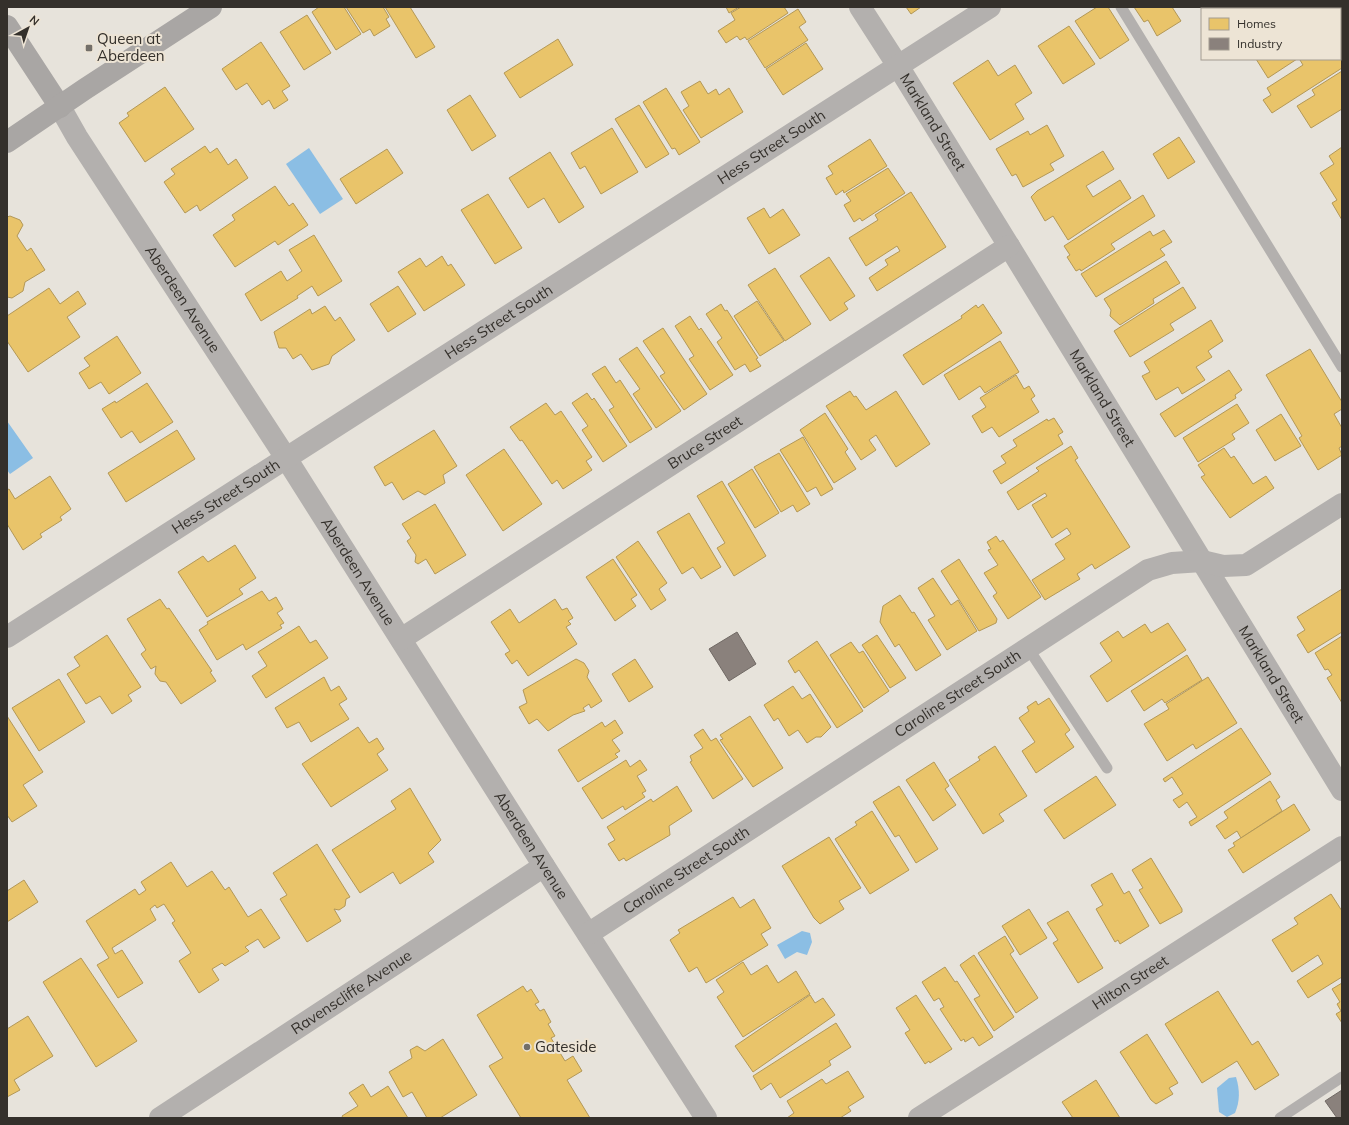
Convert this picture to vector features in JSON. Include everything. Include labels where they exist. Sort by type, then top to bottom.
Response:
[{"type":"main road","points":[[7,142],[211,7]]},
{"type":"main road","name":"Aberdeen Avenue","points":[[7,26],[60,107]]},
{"type":"street","name":"Markland Street","points":[[860,7],[1009,246],[1342,790]]},
{"type":"street","name":"Hess Street South","points":[[7,637],[990,7]]},
{"type":"street","name":"Aberdeen Avenue","points":[[60,107],[286,458],[544,866],[706,1118]]},
{"type":"street","name":"Bruce Street","points":[[400,639],[1009,246]]},
{"type":"street","name":"Caroline Street South","points":[[588,934],[1148,570],[1172,563],[1202,561],[1222,566],[1246,565],[1342,504]]},
{"type":"street","name":"Hilton Street","points":[[919,1118],[1342,847]]},
{"type":"street","name":"Ravenscliffe Avenue","points":[[160,1118],[544,866]]},
{"type":"lane","points":[[1121,7],[1342,367]]},
{"type":"lane","points":[[1028,648],[1107,768]]},
{"type":"lane","points":[[1280,1118],[1342,1077]]},
{"type":"water","points":[[309,148],[343,199],[320,214],[286,164]]},
{"type":"water","points":[[7,421],[33,458],[10,474],[7,470]]},
{"type":"water","points":[[802,931],[810,933],[812,942],[807,955],[797,952],[785,959],[777,945]]},
{"type":"water","points":[[1236,1077],[1239,1100],[1235,1113],[1227,1117],[1219,1112],[1217,1088],[1229,1078]]},
{"type":"building: Homes","points":[[319,7],[344,7],[361,34],[336,50],[312,12]]},
{"type":"building: Homes","points":[[346,7],[383,7],[389,17],[386,19],[390,26],[374,36],[370,29],[363,33]]},
{"type":"building: Homes","points":[[385,7],[410,7],[435,47],[416,58]]},
{"type":"building: Homes","points":[[726,7],[739,7],[729,13]]},
{"type":"building: Homes","points":[[741,7],[784,7],[788,13],[747,40],[745,37],[740,40],[737,36],[726,43],[718,31],[735,20],[731,13]]},
{"type":"building: Homes","points":[[906,7],[921,7],[911,14]]},
{"type":"building: Homes","points":[[1097,7],[1108,7],[1129,40],[1100,59],[1075,21]]},
{"type":"building: Homes","points":[[1134,7],[1172,7],[1181,21],[1157,36],[1148,20],[1144,22]]},
{"type":"building: Homes","points":[[1262,7],[1311,7],[1310,8],[1260,8]]},
{"type":"building: Homes","points":[[798,9],[806,22],[799,27],[808,40],[765,68],[748,41]]},
{"type":"building: Homes","points":[[307,15],[331,53],[304,70],[280,32]]},
{"type":"building: Homes","points":[[1069,26],[1095,64],[1063,84],[1038,46]]},
{"type":"building: Homes","points":[[1341,34],[1342,68],[1272,113],[1263,100],[1271,95],[1267,88],[1303,65],[1300,60],[1341,60]]},
{"type":"building: Homes","points":[[558,39],[573,65],[520,98],[504,73]]},
{"type":"building: Homes","points":[[261,42],[290,86],[282,91],[288,100],[274,109],[269,100],[262,105],[247,83],[236,90],[222,69]]},
{"type":"building: Homes","points":[[806,43],[823,69],[783,95],[766,69]]},
{"type":"building: Homes","points":[[988,60],[998,76],[1015,65],[1032,93],[1015,104],[1024,119],[990,140],[953,83]]},
{"type":"building: Homes","points":[[1257,60],[1295,60],[1268,78]]},
{"type":"building: Homes","points":[[1342,71],[1342,109],[1311,128],[1297,106],[1315,95],[1312,90]]},
{"type":"building: Homes","points":[[700,81],[708,94],[716,89],[719,95],[729,88],[743,112],[701,138],[683,110],[689,106],[681,92]]},
{"type":"building: Homes","points":[[165,87],[194,129],[145,162],[119,123],[129,116],[127,113]]},
{"type":"building: Homes","points":[[666,88],[700,142],[679,155],[675,148],[672,149],[643,102]]},
{"type":"building: Homes","points":[[470,95],[496,136],[472,151],[447,110]]},
{"type":"building: Homes","points":[[639,105],[669,154],[646,168],[615,119]]},
{"type":"building: Homes","points":[[1047,125],[1064,156],[1050,164],[1054,170],[1023,187],[1016,174],[1012,176],[996,149],[1028,131],[1030,135]]},
{"type":"building: Homes","points":[[612,128],[638,172],[601,194],[585,166],[580,169],[571,153]]},
{"type":"building: Homes","points":[[1179,137],[1195,162],[1168,179],[1153,154]]},
{"type":"building: Homes","points":[[870,139],[887,166],[844,193],[843,190],[836,195],[826,178],[833,174],[828,166]]},
{"type":"building: Homes","points":[[205,146],[210,153],[217,148],[228,165],[236,159],[248,178],[200,211],[197,205],[185,213],[164,182],[175,174],[171,169]]},
{"type":"building: Homes","points":[[1342,147],[1342,220],[1332,203],[1337,200],[1320,173],[1334,164],[1329,156]]},
{"type":"building: Homes","points":[[387,149],[403,173],[356,204],[340,179]]},
{"type":"building: Homes","points":[[1103,151],[1114,169],[1086,186],[1093,197],[1120,180],[1131,198],[1068,240],[1053,216],[1045,221],[1031,197],[1037,191]]},
{"type":"building: Homes","points":[[550,152],[584,207],[559,223],[544,198],[528,208],[509,178]]},
{"type":"building: Homes","points":[[888,168],[905,193],[862,221],[860,218],[854,222],[844,205],[851,201],[846,194]]},
{"type":"building: Homes","points":[[275,186],[289,206],[293,203],[308,225],[278,245],[275,241],[235,267],[213,235],[235,220],[232,215]]},
{"type":"building: Homes","points":[[911,192],[946,247],[877,291],[869,278],[888,265],[885,260],[900,251],[897,246],[866,266],[849,238],[878,220],[875,215]]},
{"type":"building: Homes","points":[[488,194],[522,248],[495,264],[461,210]]},
{"type":"building: Homes","points":[[1143,195],[1155,216],[1111,244],[1115,249],[1081,271],[1080,269],[1076,271],[1067,257],[1070,255],[1064,246]]},
{"type":"building: Homes","points":[[764,208],[770,218],[783,209],[800,235],[769,254],[747,218]]},
{"type":"building: Homes","points":[[10,216],[20,220],[23,225],[17,236],[27,251],[31,248],[45,270],[25,282],[23,291],[12,298],[7,297],[7,217]]},
{"type":"building: Homes","points":[[1164,230],[1172,242],[1160,249],[1165,255],[1096,297],[1081,274],[1150,231],[1153,236]]},
{"type":"building: Homes","points":[[314,235],[342,281],[318,296],[312,286],[297,296],[298,298],[261,321],[245,294],[281,271],[287,281],[302,271],[289,250]]},
{"type":"building: Homes","points":[[442,256],[448,266],[451,264],[465,285],[424,311],[398,272],[420,258],[426,267]]},
{"type":"building: Homes","points":[[829,257],[855,296],[844,303],[848,309],[830,321],[800,276]]},
{"type":"building: Homes","points":[[1166,261],[1180,283],[1153,299],[1154,303],[1120,325],[1110,316],[1111,310],[1104,299]]},
{"type":"building: Homes","points":[[775,268],[811,324],[785,341],[748,285]]},
{"type":"building: Homes","points":[[398,286],[416,314],[388,332],[370,304]]},
{"type":"building: Homes","points":[[1183,287],[1196,308],[1170,324],[1174,330],[1130,357],[1114,331]]},
{"type":"building: Homes","points":[[49,288],[60,304],[78,291],[86,304],[67,317],[80,337],[28,372],[7,341],[7,316]]},
{"type":"building: Homes","points":[[757,301],[784,341],[760,356],[734,316]]},
{"type":"building: Homes","points":[[721,304],[725,311],[727,310],[758,358],[756,359],[761,366],[750,372],[745,364],[735,370],[717,342],[722,338],[706,314]]},
{"type":"building: Homes","points":[[983,304],[1002,333],[923,385],[903,355],[962,318],[961,316],[976,305],[978,308]]},
{"type":"building: Homes","points":[[325,306],[335,321],[340,317],[355,340],[332,356],[329,364],[312,370],[301,354],[293,359],[286,348],[279,348],[274,332],[310,309],[312,314]]},
{"type":"building: Homes","points":[[690,316],[699,330],[701,328],[733,375],[710,390],[689,359],[694,356],[675,326]]},
{"type":"building: Homes","points":[[1211,320],[1223,341],[1208,351],[1212,357],[1196,367],[1205,380],[1182,394],[1178,387],[1156,400],[1142,376],[1150,372],[1144,362]]},
{"type":"building: Homes","points":[[663,328],[707,394],[684,410],[660,376],[665,373],[643,341]]},
{"type":"building: Homes","points":[[117,336],[141,373],[109,394],[101,382],[89,389],[79,373],[90,366],[84,358]]},
{"type":"building: Homes","points":[[1000,341],[1019,372],[985,393],[980,386],[959,400],[944,375]]},
{"type":"building: Homes","points":[[637,347],[681,411],[656,428],[633,394],[640,389],[619,359]]},
{"type":"building: Homes","points":[[1310,349],[1342,402],[1342,409],[1334,414],[1342,428],[1342,446],[1339,448],[1342,455],[1318,470],[1299,438],[1302,436],[1266,375]]},
{"type":"building: Homes","points":[[605,366],[616,383],[620,380],[652,429],[630,443],[609,410],[614,407],[592,374]]},
{"type":"building: Homes","points":[[1229,370],[1242,390],[1235,395],[1236,398],[1175,437],[1160,414]]},
{"type":"building: Homes","points":[[1016,375],[1024,389],[1029,386],[1035,396],[1031,399],[1039,412],[999,437],[992,427],[982,433],[972,416],[986,407],[980,398]]},
{"type":"building: Homes","points":[[147,383],[173,422],[140,443],[132,431],[121,438],[102,409],[115,401],[116,403]]},
{"type":"building: Homes","points":[[850,391],[854,397],[856,396],[866,410],[896,391],[930,444],[896,467],[876,435],[869,440],[876,450],[861,460],[826,406]]},
{"type":"building: Homes","points":[[587,393],[592,400],[594,398],[627,446],[603,462],[582,430],[588,426],[572,403]]},
{"type":"building: Homes","points":[[546,403],[555,415],[561,411],[592,457],[586,461],[592,470],[563,489],[557,480],[552,484],[522,440],[520,441],[510,427]]},
{"type":"building: Homes","points":[[1237,404],[1249,423],[1232,434],[1235,439],[1198,462],[1183,438]]},
{"type":"building: Homes","points":[[825,413],[848,449],[845,452],[856,469],[834,483],[800,430]]},
{"type":"building: Homes","points":[[1281,414],[1301,446],[1275,461],[1256,430]]},
{"type":"building: Homes","points":[[1054,418],[1063,432],[1058,435],[1063,444],[1001,484],[993,471],[1006,463],[1001,456],[1017,446],[1013,440],[1047,419],[1048,421]]},
{"type":"building: Homes","points":[[177,430],[195,459],[126,502],[108,473]]},
{"type":"building: Homes","points":[[434,430],[457,466],[443,475],[445,483],[425,495],[418,491],[403,500],[392,482],[385,486],[374,467]]},
{"type":"building: Homes","points":[[803,437],[833,489],[821,496],[816,487],[807,492],[780,450]]},
{"type":"building: Homes","points":[[1071,446],[1078,458],[1075,460],[1130,547],[1095,569],[1092,564],[1077,574],[1080,579],[1045,600],[1032,580],[1065,559],[1055,544],[1071,534],[1067,528],[1052,538],[1032,505],[1047,496],[1045,493],[1018,510],[1007,492],[1039,471],[1036,468]]},
{"type":"building: Homes","points":[[1224,448],[1231,458],[1234,456],[1253,484],[1266,476],[1274,488],[1230,518],[1201,477],[1205,475],[1198,465]]},
{"type":"building: Homes","points":[[504,449],[542,504],[503,531],[466,475]]},
{"type":"building: Homes","points":[[779,453],[810,504],[797,512],[793,505],[781,512],[754,467]]},
{"type":"building: Homes","points":[[752,469],[779,513],[755,528],[728,484]]},
{"type":"building: Homes","points":[[50,476],[71,509],[60,517],[62,520],[40,534],[42,537],[23,550],[7,524],[7,490],[9,489],[15,499]]},
{"type":"building: Homes","points":[[722,481],[766,556],[734,576],[717,548],[725,543],[697,496]]},
{"type":"building: Homes","points":[[435,504],[466,555],[435,574],[426,559],[418,564],[415,562],[416,555],[407,541],[411,538],[402,524]]},
{"type":"building: Homes","points":[[689,513],[721,567],[701,579],[693,567],[682,574],[657,532]]},
{"type":"building: Homes","points":[[996,536],[1000,542],[1003,540],[1041,597],[1008,619],[993,596],[997,593],[984,573],[998,565],[988,550],[991,549],[987,542]]},
{"type":"building: Homes","points":[[638,541],[667,583],[659,589],[666,600],[651,610],[616,557]]},
{"type":"building: Homes","points":[[235,545],[256,578],[239,589],[243,594],[207,617],[178,572],[203,556],[208,562]]},
{"type":"building: Homes","points":[[613,559],[637,595],[631,599],[636,606],[615,621],[586,577]]},
{"type":"building: Homes","points":[[959,559],[997,619],[996,623],[979,631],[941,571]]},
{"type":"building: Homes","points":[[933,578],[951,605],[958,600],[977,631],[947,650],[928,620],[935,616],[918,588]]},
{"type":"building: Homes","points":[[1342,589],[1342,632],[1308,653],[1297,635],[1305,630],[1297,617]]},
{"type":"building: Homes","points":[[262,591],[269,601],[276,597],[283,609],[277,613],[284,623],[280,625],[282,628],[246,650],[243,644],[217,660],[199,630],[208,624],[207,622]]},
{"type":"building: Homes","points":[[900,595],[912,613],[914,612],[941,655],[916,671],[899,644],[895,647],[880,622],[883,606]]},
{"type":"building: Homes","points":[[160,599],[167,609],[169,608],[212,671],[210,672],[216,681],[181,704],[166,682],[160,681],[155,674],[156,666],[151,669],[141,654],[146,650],[127,619]]},
{"type":"building: Homes","points":[[555,599],[562,610],[567,608],[573,618],[568,621],[571,624],[566,627],[577,644],[528,676],[517,660],[512,664],[505,654],[510,651],[491,622],[510,609],[519,623]]},
{"type":"building: Homes","points":[[1168,623],[1186,650],[1107,702],[1090,676],[1112,661],[1100,643],[1118,631],[1123,638],[1145,624],[1151,633]]},
{"type":"building: Homes","points":[[299,626],[310,643],[316,640],[328,658],[266,698],[252,676],[267,666],[258,652]]},
{"type":"building: Homes","points":[[107,635],[141,687],[128,695],[132,701],[112,714],[100,696],[86,704],[67,674],[80,666],[74,657]]},
{"type":"building: Homes","points":[[877,635],[906,678],[890,688],[862,645]]},
{"type":"building: Homes","points":[[1342,636],[1342,703],[1327,678],[1332,675],[1328,669],[1325,670],[1315,653]]},
{"type":"building: Homes","points":[[817,641],[863,711],[837,728],[799,670],[795,673],[788,661]]},
{"type":"building: Homes","points":[[851,642],[859,653],[863,651],[889,691],[864,708],[830,655]]},
{"type":"building: Homes","points":[[1187,655],[1202,680],[1165,703],[1162,699],[1144,711],[1131,691]]},
{"type":"building: Homes","points":[[576,659],[584,663],[589,671],[587,677],[602,701],[591,708],[589,704],[583,708],[585,711],[573,715],[548,731],[537,719],[529,724],[519,707],[527,703],[523,690]]},
{"type":"building: Homes","points":[[635,659],[653,687],[629,702],[612,674]]},
{"type":"building: Homes","points":[[324,677],[331,691],[339,686],[347,699],[339,704],[349,719],[311,742],[299,722],[287,728],[275,708]]},
{"type":"building: Homes","points":[[1208,677],[1237,723],[1196,749],[1193,744],[1167,761],[1144,724],[1169,709],[1166,704]]},
{"type":"building: Homes","points":[[59,679],[85,722],[39,751],[12,708]]},
{"type":"building: Homes","points":[[793,686],[802,699],[810,694],[831,727],[821,737],[816,737],[807,743],[798,730],[789,736],[778,718],[774,721],[764,705]]},
{"type":"building: Homes","points":[[1049,698],[1070,730],[1065,734],[1074,747],[1036,773],[1022,751],[1035,742],[1019,718],[1029,711],[1027,707],[1036,701],[1038,705]]},
{"type":"building: Homes","points":[[7,716],[43,772],[23,785],[37,806],[12,822],[7,815]]},
{"type":"building: Homes","points":[[750,716],[783,768],[753,787],[720,740],[723,739],[720,735]]},
{"type":"building: Homes","points":[[615,720],[623,733],[612,740],[620,751],[615,754],[618,757],[578,782],[558,750],[602,722],[605,727]]},
{"type":"building: Homes","points":[[358,727],[369,743],[377,738],[384,749],[377,754],[388,770],[331,807],[302,764]]},
{"type":"building: Homes","points":[[1241,728],[1271,774],[1191,826],[1189,822],[1197,817],[1187,802],[1179,808],[1173,800],[1183,794],[1172,777],[1165,782],[1163,779]]},
{"type":"building: Homes","points":[[703,729],[711,741],[716,738],[743,779],[713,799],[690,762],[692,761],[690,756],[703,748],[694,735]]},
{"type":"building: Homes","points":[[995,746],[1027,796],[999,814],[1004,821],[983,834],[949,780],[980,760],[978,757]]},
{"type":"building: Homes","points":[[626,760],[630,767],[640,760],[647,770],[637,776],[646,791],[642,793],[645,797],[625,810],[623,806],[602,819],[582,788]]},
{"type":"building: Homes","points":[[934,762],[949,786],[945,789],[956,805],[933,821],[906,780]]},
{"type":"building: Homes","points":[[1096,776],[1116,805],[1064,839],[1044,810]]},
{"type":"building: Homes","points":[[1270,781],[1280,797],[1276,800],[1282,811],[1241,838],[1237,831],[1225,839],[1216,826],[1228,818],[1224,812]]},
{"type":"building: Homes","points":[[677,786],[692,811],[669,826],[670,835],[626,861],[624,858],[619,861],[608,844],[615,840],[607,827],[651,799],[653,802]]},
{"type":"building: Homes","points":[[899,786],[938,849],[916,863],[899,835],[895,837],[873,802]]},
{"type":"building: Homes","points":[[410,788],[441,840],[428,853],[434,862],[400,884],[393,872],[360,893],[332,850],[396,809],[391,801]]},
{"type":"building: Homes","points":[[1294,804],[1310,830],[1243,873],[1228,850],[1235,846],[1233,843]]},
{"type":"building: Homes","points":[[872,811],[909,870],[870,894],[835,839],[857,825],[855,822]]},
{"type":"building: Homes","points":[[829,837],[861,888],[839,901],[844,909],[820,924],[814,918],[782,866]]},
{"type":"building: Homes","points":[[317,844],[350,897],[346,899],[345,906],[339,910],[334,909],[341,921],[307,942],[280,899],[287,895],[273,873]]},
{"type":"building: Homes","points":[[1151,858],[1182,909],[1182,912],[1160,924],[1139,890],[1143,888],[1132,870]]},
{"type":"building: Homes","points":[[171,862],[187,887],[212,871],[225,890],[229,887],[248,917],[261,909],[280,938],[264,948],[258,939],[245,947],[249,951],[225,966],[222,963],[212,969],[219,980],[199,993],[179,961],[191,953],[172,923],[175,921],[164,904],[157,908],[155,905],[150,909],[156,920],[112,948],[115,954],[122,950],[143,983],[118,998],[97,965],[109,958],[86,921],[135,889],[139,895],[146,890],[141,882]]},
{"type":"building: Homes","points":[[1112,873],[1124,894],[1129,891],[1149,926],[1120,944],[1118,940],[1115,942],[1096,909],[1103,905],[1091,885]]},
{"type":"building: Homes","points":[[24,880],[38,902],[7,922],[7,891]]},
{"type":"building: Homes","points":[[1331,894],[1342,911],[1342,977],[1308,998],[1297,981],[1323,964],[1318,955],[1292,972],[1272,940],[1298,924],[1294,918]]},
{"type":"building: Homes","points":[[733,897],[740,908],[754,899],[771,928],[761,934],[768,945],[706,983],[697,967],[689,972],[670,940],[680,933],[678,930]]},
{"type":"building: Homes","points":[[1029,909],[1047,938],[1020,955],[1002,926]]},
{"type":"building: Homes","points":[[1068,911],[1103,968],[1078,983],[1053,943],[1058,940],[1047,923]]},
{"type":"building: Homes","points":[[1005,936],[1014,951],[1010,954],[1038,998],[1016,1013],[978,953]]},
{"type":"building: Homes","points":[[974,955],[1014,1017],[994,1031],[974,999],[980,996],[960,965]]},
{"type":"building: Homes","points":[[81,958],[137,1041],[96,1067],[43,982]]},
{"type":"building: Homes","points":[[743,962],[751,975],[767,965],[778,983],[796,971],[810,994],[743,1037],[717,997],[724,992],[716,980]]},
{"type":"building: Homes","points":[[945,967],[955,982],[957,981],[993,1037],[979,1046],[973,1037],[965,1042],[964,1039],[961,1041],[940,1009],[944,1007],[939,998],[934,1001],[922,982]]},
{"type":"building: Homes","points":[[1342,983],[1342,1023],[1336,1014],[1341,1011],[1337,1004],[1340,1002],[1332,989]]},
{"type":"building: Homes","name":"Gateside","points":[[523,986],[527,992],[531,989],[539,1002],[535,1004],[540,1011],[544,1009],[551,1022],[548,1024],[555,1036],[551,1038],[565,1061],[573,1056],[582,1071],[567,1080],[590,1118],[521,1118],[489,1066],[503,1058],[477,1015]]},
{"type":"building: Homes","points":[[1218,991],[1252,1045],[1258,1041],[1279,1075],[1255,1090],[1237,1061],[1202,1083],[1165,1024]]},
{"type":"building: Homes","points":[[810,995],[815,1003],[823,998],[835,1015],[753,1072],[735,1046]]},
{"type":"building: Homes","points":[[916,995],[952,1049],[930,1063],[929,1061],[925,1064],[905,1033],[910,1030],[896,1008]]},
{"type":"building: Homes","points":[[28,1016],[53,1056],[14,1080],[20,1090],[7,1097],[7,1029]]},
{"type":"building: Homes","points":[[836,1023],[851,1047],[829,1061],[831,1065],[780,1098],[771,1083],[761,1090],[753,1076]]},
{"type":"building: Homes","points":[[1147,1034],[1178,1083],[1169,1088],[1173,1094],[1156,1104],[1151,1100],[1120,1052]]},
{"type":"building: Homes","points":[[443,1039],[477,1095],[440,1118],[427,1118],[412,1092],[403,1097],[389,1072],[412,1058],[410,1050],[417,1046],[425,1051]]},
{"type":"building: Homes","points":[[848,1071],[864,1097],[848,1107],[851,1111],[840,1118],[787,1118],[794,1113],[787,1101],[822,1079],[826,1084]]},
{"type":"building: Homes","points":[[1096,1080],[1120,1118],[1073,1118],[1062,1102]]},
{"type":"building: Homes","points":[[363,1084],[371,1097],[388,1086],[408,1118],[343,1118],[342,1116],[358,1106],[349,1093]]},
{"type":"building: Industry","points":[[737,632],[756,664],[729,681],[709,649]]},
{"type":"building: Industry","points":[[1342,1090],[1342,1118],[1337,1118],[1325,1101]]},
{"type":"place","name":"Queen at Aberdeen","points":[[89,48]]},
{"type":"place","name":"Gateside","points":[[527,1047]]}]
